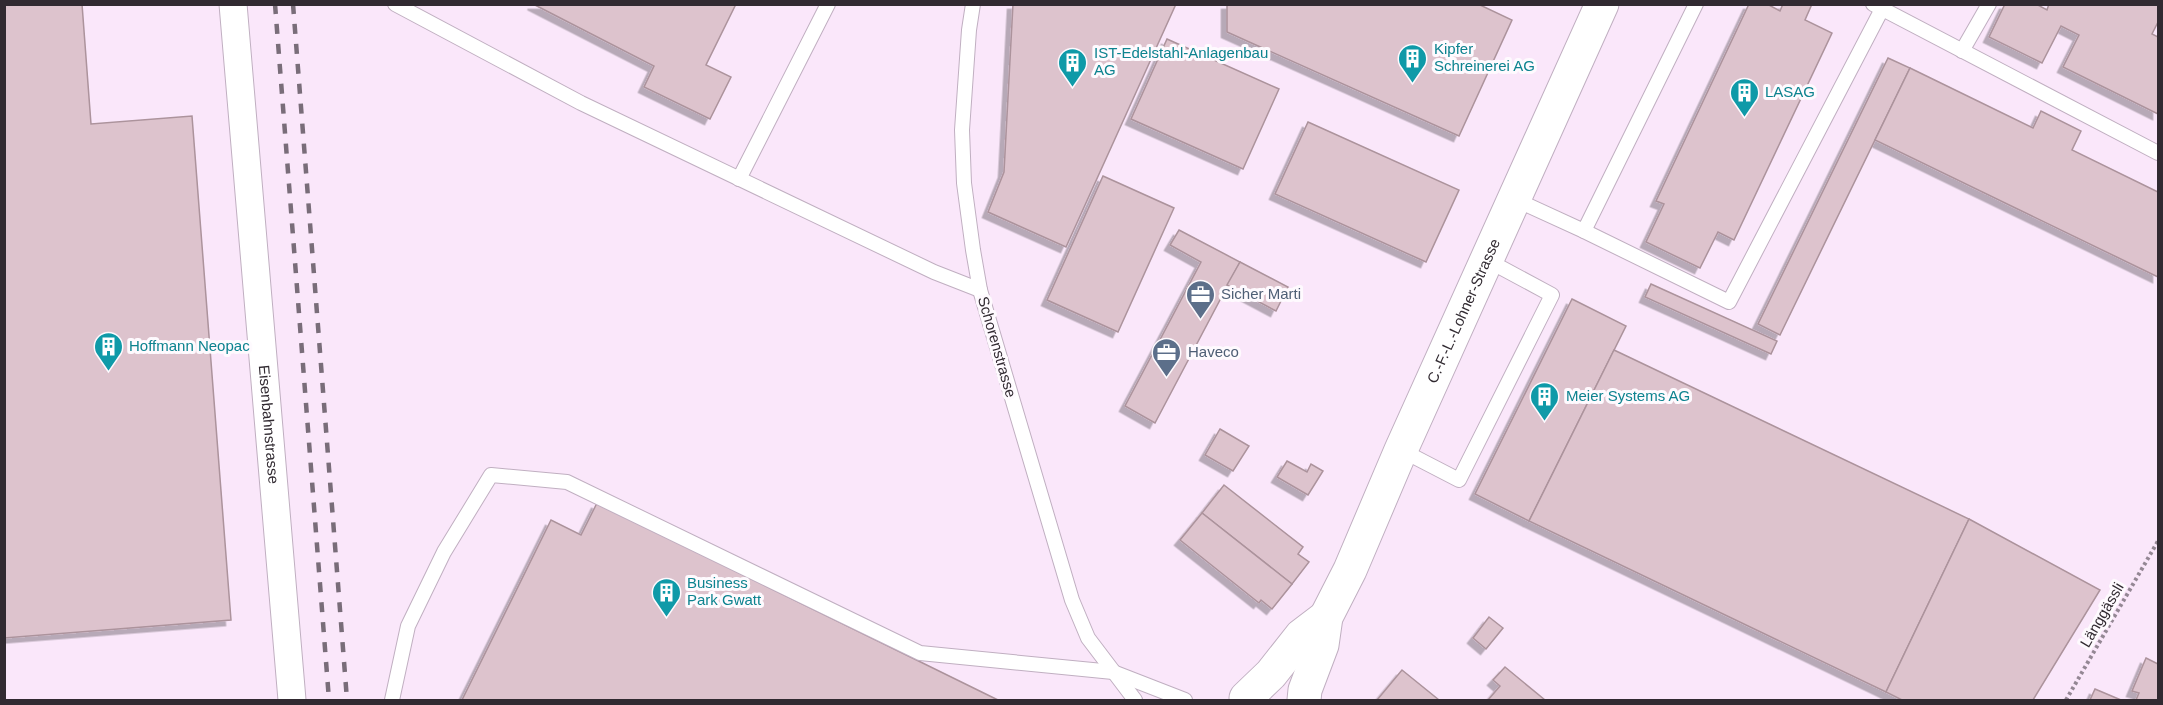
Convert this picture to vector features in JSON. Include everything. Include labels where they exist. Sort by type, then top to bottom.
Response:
[{"type":"street","name":"Eisenbahnstrasse","points":[[233,4],[292,700]]},
{"type":"street","name":"C.-F.-L.-Lohner-Strasse","points":[[1304,700],[1305,690],[1322,645],[1326,617],[1350,570],[1401,450],[1602,4]]},
{"type":"street","name":"C.-F.-L.-Lohner-Strasse","points":[[1243,699],[1271,674],[1301,636],[1326,617]]},
{"type":"street","points":[[1243,699],[1259,697],[1278,700]]},
{"type":"lane","points":[[395,4],[581,103],[934,272],[980,290]]},
{"type":"lane","points":[[739,179],[828,4]]},
{"type":"lane","name":"Schorenstrasse","points":[[973,4],[962,130],[964,183],[980,290],[1071,600],[1088,638],[1135,700]]},
{"type":"lane","points":[[1584,231],[1696,4]]},
{"type":"lane","points":[[1962,51],[1989,4]]},
{"type":"lane","points":[[1514,199],[1729,302],[1877,7],[2158,153]]},
{"type":"lane","points":[[1401,450],[1459,480],[1552,295],[1487,260]]},
{"type":"lane","points":[[392,700],[408,626],[444,552],[491,475],[567,482],[920,654],[1113,672],[1185,700]]},
{"type":"path","name":"Länggässli","points":[[2066,700],[2158,542]]},
{"type":"building","name":"Hoffmann Neopac","points":[[4,4],[82,4],[91,124],[192,116],[231,620],[4,638]]},
{"type":"building","points":[[533,4],[736,4],[706,65],[731,77],[710,119],[644,87],[654,66]]},
{"type":"building","name":"IST-Edelstahl-Anlagenbau AG","points":[[1013,4],[1176,4],[1066,247],[988,212],[1004,172]]},
{"type":"building","name":"Kipfer Schreinerei AG","points":[[1227,4],[1478,4],[1512,20],[1459,136],[1227,32]]},
{"type":"building","name":"LASAG","points":[[1749,4],[1767,4],[1780,11],[1783,4],[1812,4],[1805,20],[1832,33],[1734,240],[1718,232],[1700,268],[1646,242],[1664,204],[1656,201]]},
{"type":"building","points":[[2005,4],[2036,4],[2047,10],[2049,4],[2158,4],[2158,22],[2152,34],[2158,37],[2158,114],[2063,67],[2079,35],[2061,26],[2042,63],[1989,37]]},
{"type":"building","points":[[1167,39],[1279,89],[1243,169],[1131,119]]},
{"type":"building","points":[[1888,58],[1910,68],[1780,335],[1758,324]]},
{"type":"building","points":[[1910,68],[2033,128],[2041,111],[2081,131],[2072,150],[2158,192],[2158,277],[1875,140]]},
{"type":"building","points":[[1308,122],[1459,190],[1426,262],[1275,194]]},
{"type":"building","points":[[1103,176],[1174,208],[1118,332],[1047,300]]},
{"type":"building","points":[[1179,230],[1240,262],[1155,423],[1125,406],[1201,262],[1170,245]]},
{"type":"building","points":[[1240,262],[1288,287],[1276,311],[1227,285]]},
{"type":"building","points":[[1651,284],[1777,341],[1771,354],[1645,297]]},
{"type":"building","name":"Meier Systems AG","points":[[1572,299],[1626,326],[1529,521],[1475,494]]},
{"type":"building","points":[[1614,350],[1969,519],[1886,692],[1529,521]]},
{"type":"building","points":[[1220,429],[1249,446],[1233,471],[1205,455]]},
{"type":"building","points":[[1287,461],[1307,472],[1311,464],[1323,471],[1308,495],[1277,477]]},
{"type":"building","points":[[1224,485],[1303,547],[1298,554],[1309,562],[1292,584],[1202,513]]},
{"type":"building","name":"Business Park Gwatt","points":[[597,503],[998,700],[462,700],[551,520],[581,535]]},
{"type":"building","points":[[1202,513],[1292,584],[1272,609],[1261,600],[1259,603],[1180,540]]},
{"type":"building","points":[[1969,519],[2100,590],[2033,700],[1902,700],[1886,692]]},
{"type":"building","points":[[1489,617],[1503,628],[1486,649],[1473,638]]},
{"type":"building","points":[[2146,658],[2158,664],[2158,700],[2136,700],[2139,693],[2132,691]]},
{"type":"building","points":[[1505,667],[1545,700],[1488,700],[1500,686],[1493,680]]},
{"type":"building","points":[[1402,670],[1439,700],[1377,700]]},
{"type":"building","points":[[2095,689],[2121,700],[2090,700]]},
{"type":"railway","points":[[275,4],[329,700]]},
{"type":"railway","points":[[293,4],[347,700]]},
{"type":"place","name":"Kipfer Schreinerei AG","points":[[1413,84]]},
{"type":"place","name":"IST-Edelstahl-Anlagenbau AG","points":[[1073,88]]},
{"type":"place","name":"LASAG","points":[[1744,118]]},
{"type":"place","name":"Sicher Marti","points":[[1200,320]]},
{"type":"place","name":"Hoffmann Neopac","points":[[108,372]]},
{"type":"place","name":"Haveco","points":[[1167,378]]},
{"type":"place","name":"Meier Systems AG","points":[[1545,422]]},
{"type":"place","name":"Business Park Gwatt","points":[[666,618]]}]
